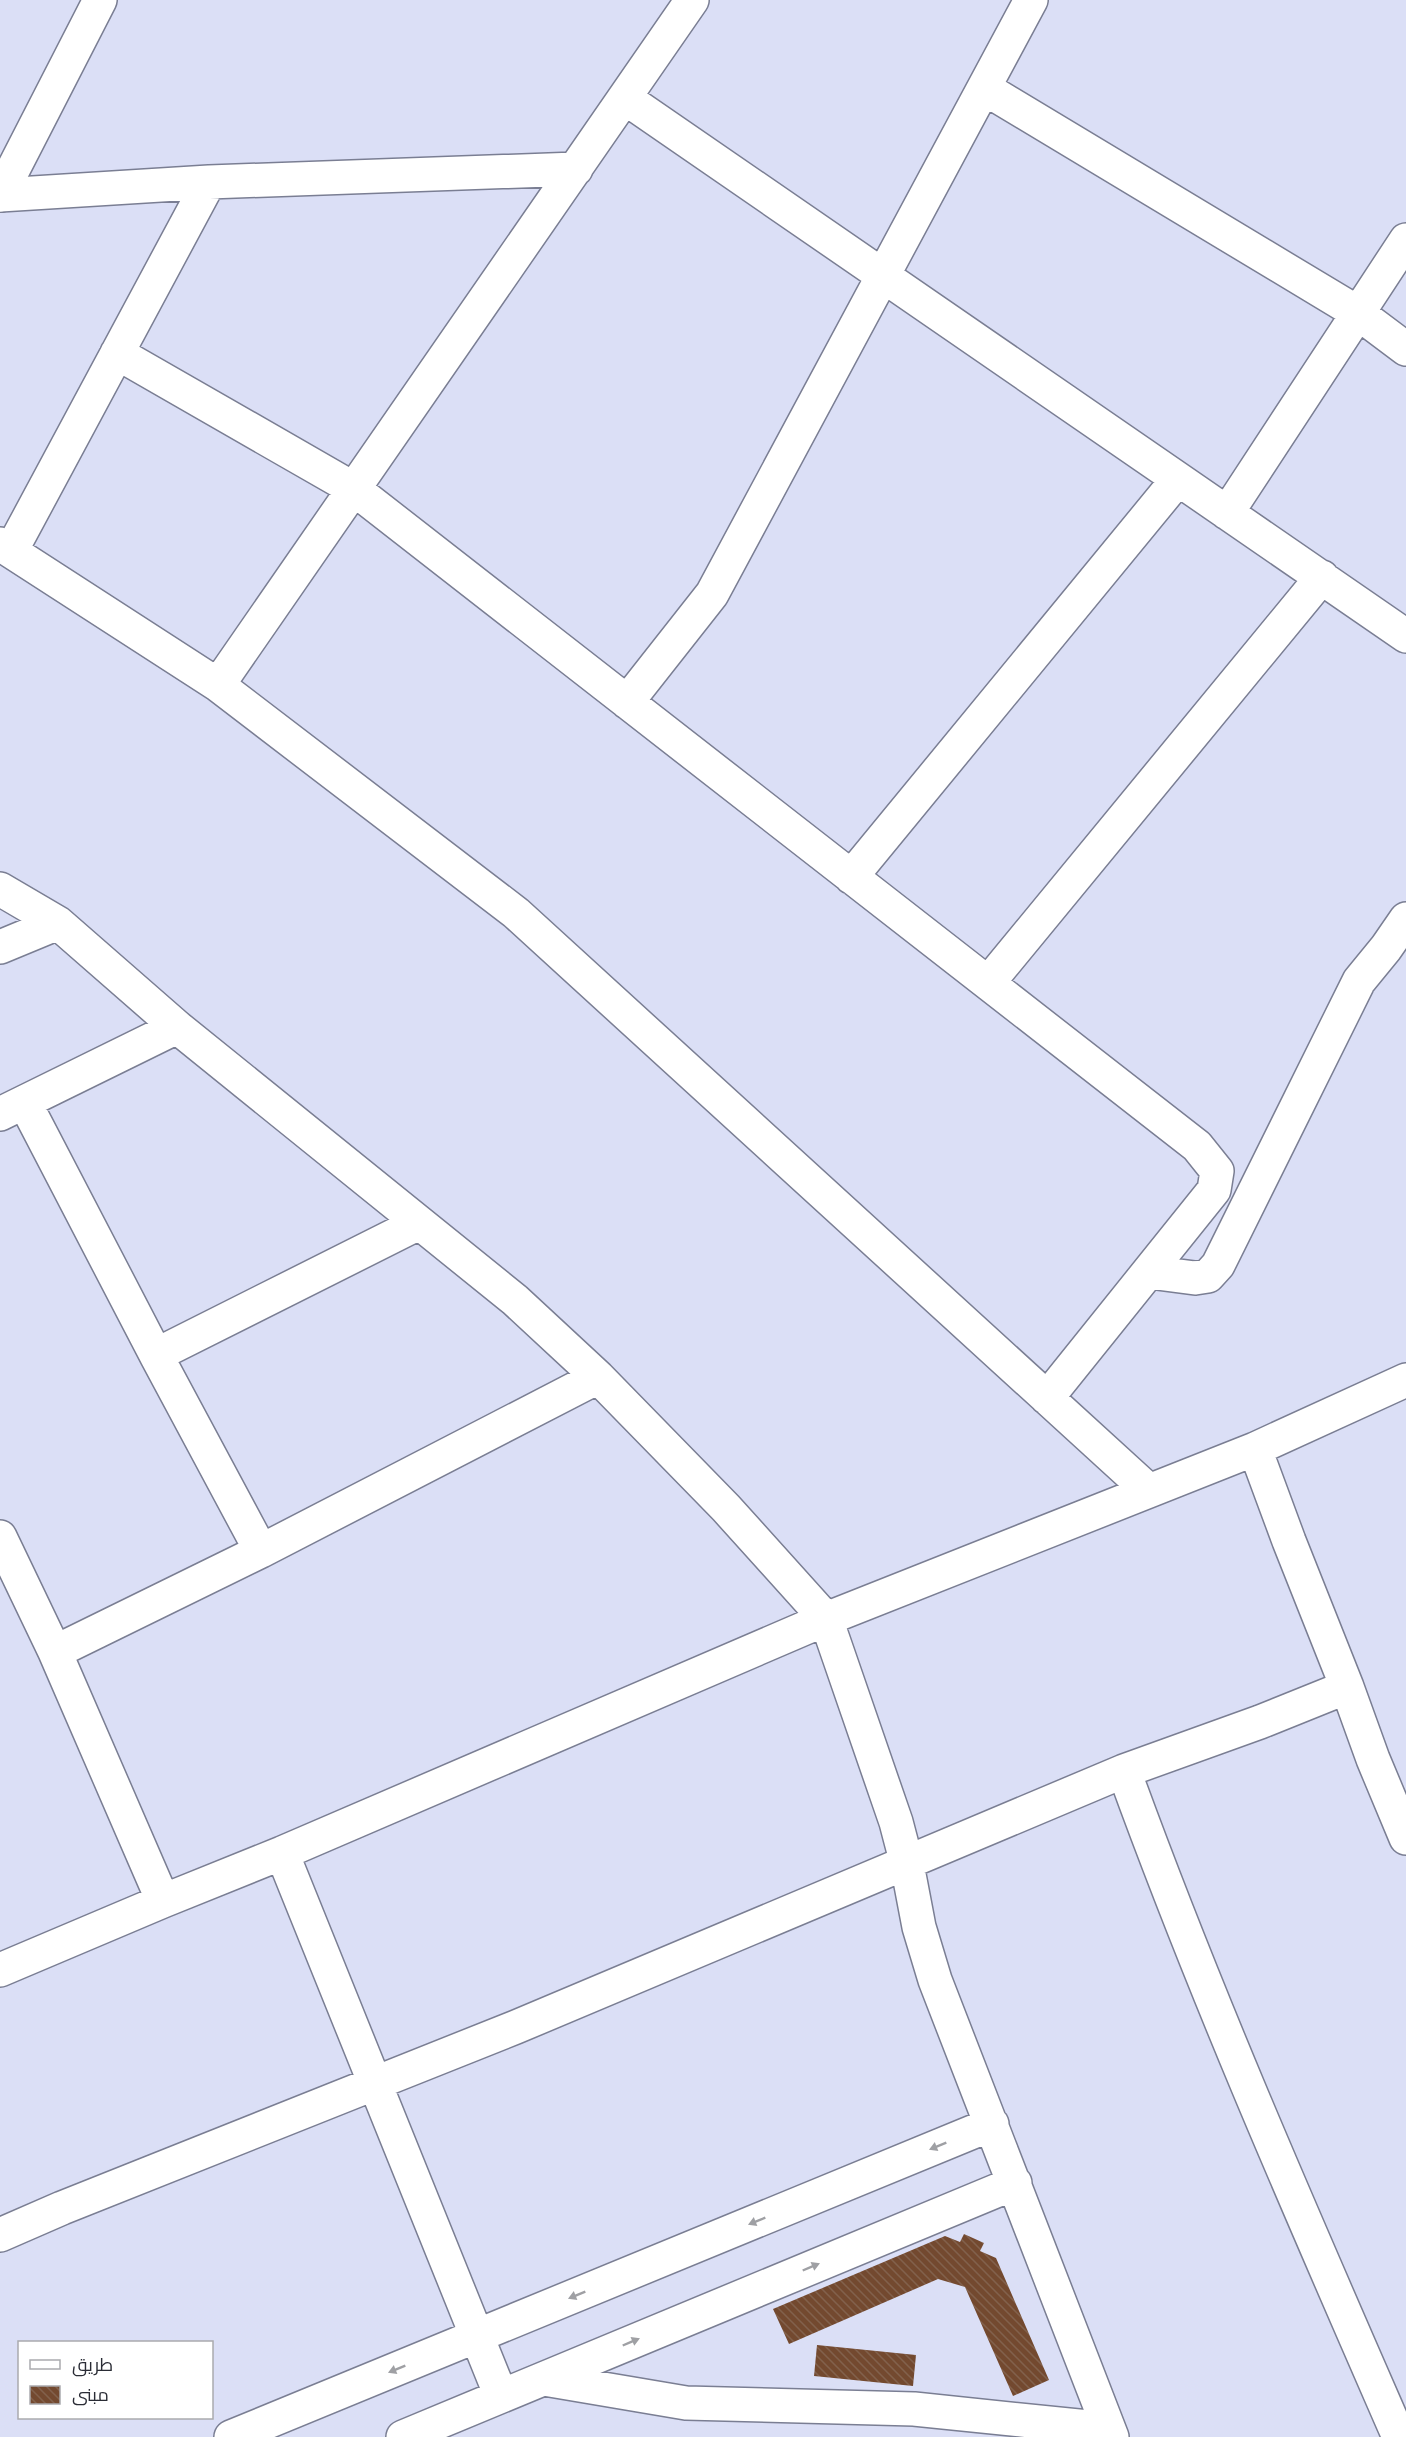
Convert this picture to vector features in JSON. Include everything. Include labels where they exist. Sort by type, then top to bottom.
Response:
[{"type":"street","points":[[0,195],[100,0]]},
{"type":"street","points":[[218,685],[693,0]]},
{"type":"street","points":[[627,702],[712,594],[885,276],[1031,0]]},
{"type":"street","points":[[984,88],[1358,313],[1406,349]]},
{"type":"street","points":[[625,98],[1406,636]]},
{"type":"street","points":[[0,195],[209,182],[576,169]]},
{"type":"street","points":[[209,182],[117,353],[5,547],[218,685],[516,913],[1148,1490]]},
{"type":"street","points":[[1227,513],[1406,240]]},
{"type":"street","points":[[117,353],[354,489],[1197,1146],[1217,1171],[1214,1190],[1047,1398]]},
{"type":"street","points":[[851,877],[1178,479]]},
{"type":"street","points":[[988,983],[1322,577]]},
{"type":"street","points":[[0,889],[58,923],[177,1027],[515,1300],[598,1377],[726,1508],[826,1619],[890,1802],[908,1863],[919,1927],[935,1980],[1110,2433],[914,2423],[686,2403],[544,2379]]},
{"type":"street","points":[[1149,1272],[1195,1278],[1208,1276],[1218,1265],[1359,981],[1406,919]]},
{"type":"street","points":[[0,947],[58,923]]},
{"type":"street","points":[[177,1027],[12,1108],[156,1355],[261,1551]]},
{"type":"street","points":[[156,1355],[419,1223]]},
{"type":"street","points":[[55,1652],[261,1551],[598,1377]]},
{"type":"street","points":[[0,1970],[282,1853],[826,1619],[1255,1449],[1406,1380]]},
{"type":"street","points":[[1255,1449],[1288,1541],[1406,1838]]},
{"type":"street","points":[[0,1537],[55,1652],[163,1901]]},
{"type":"street","points":[[0,2235],[62,2208],[516,2027],[1124,1771],[1260,1722],[1347,1687]]},
{"type":"street","points":[[1124,1771],[1169,1897],[1286,2177],[1399,2437]]},
{"type":"street","points":[[282,1853],[501,2396]]},
{"type":"street","points":[[231,2437],[992,2124]]},
{"type":"street","points":[[403,2437],[461,2425],[501,2396],[1015,2183]]},
{"type":"building","points":[[964,2234],[984,2243],[980,2251],[996,2258],[1049,2380],[1013,2396],[965,2287],[938,2279],[789,2344],[773,2309],[945,2236],[960,2242]]},
{"type":"building","points":[[817,2345],[916,2355],[913,2386],[814,2376]]}]
